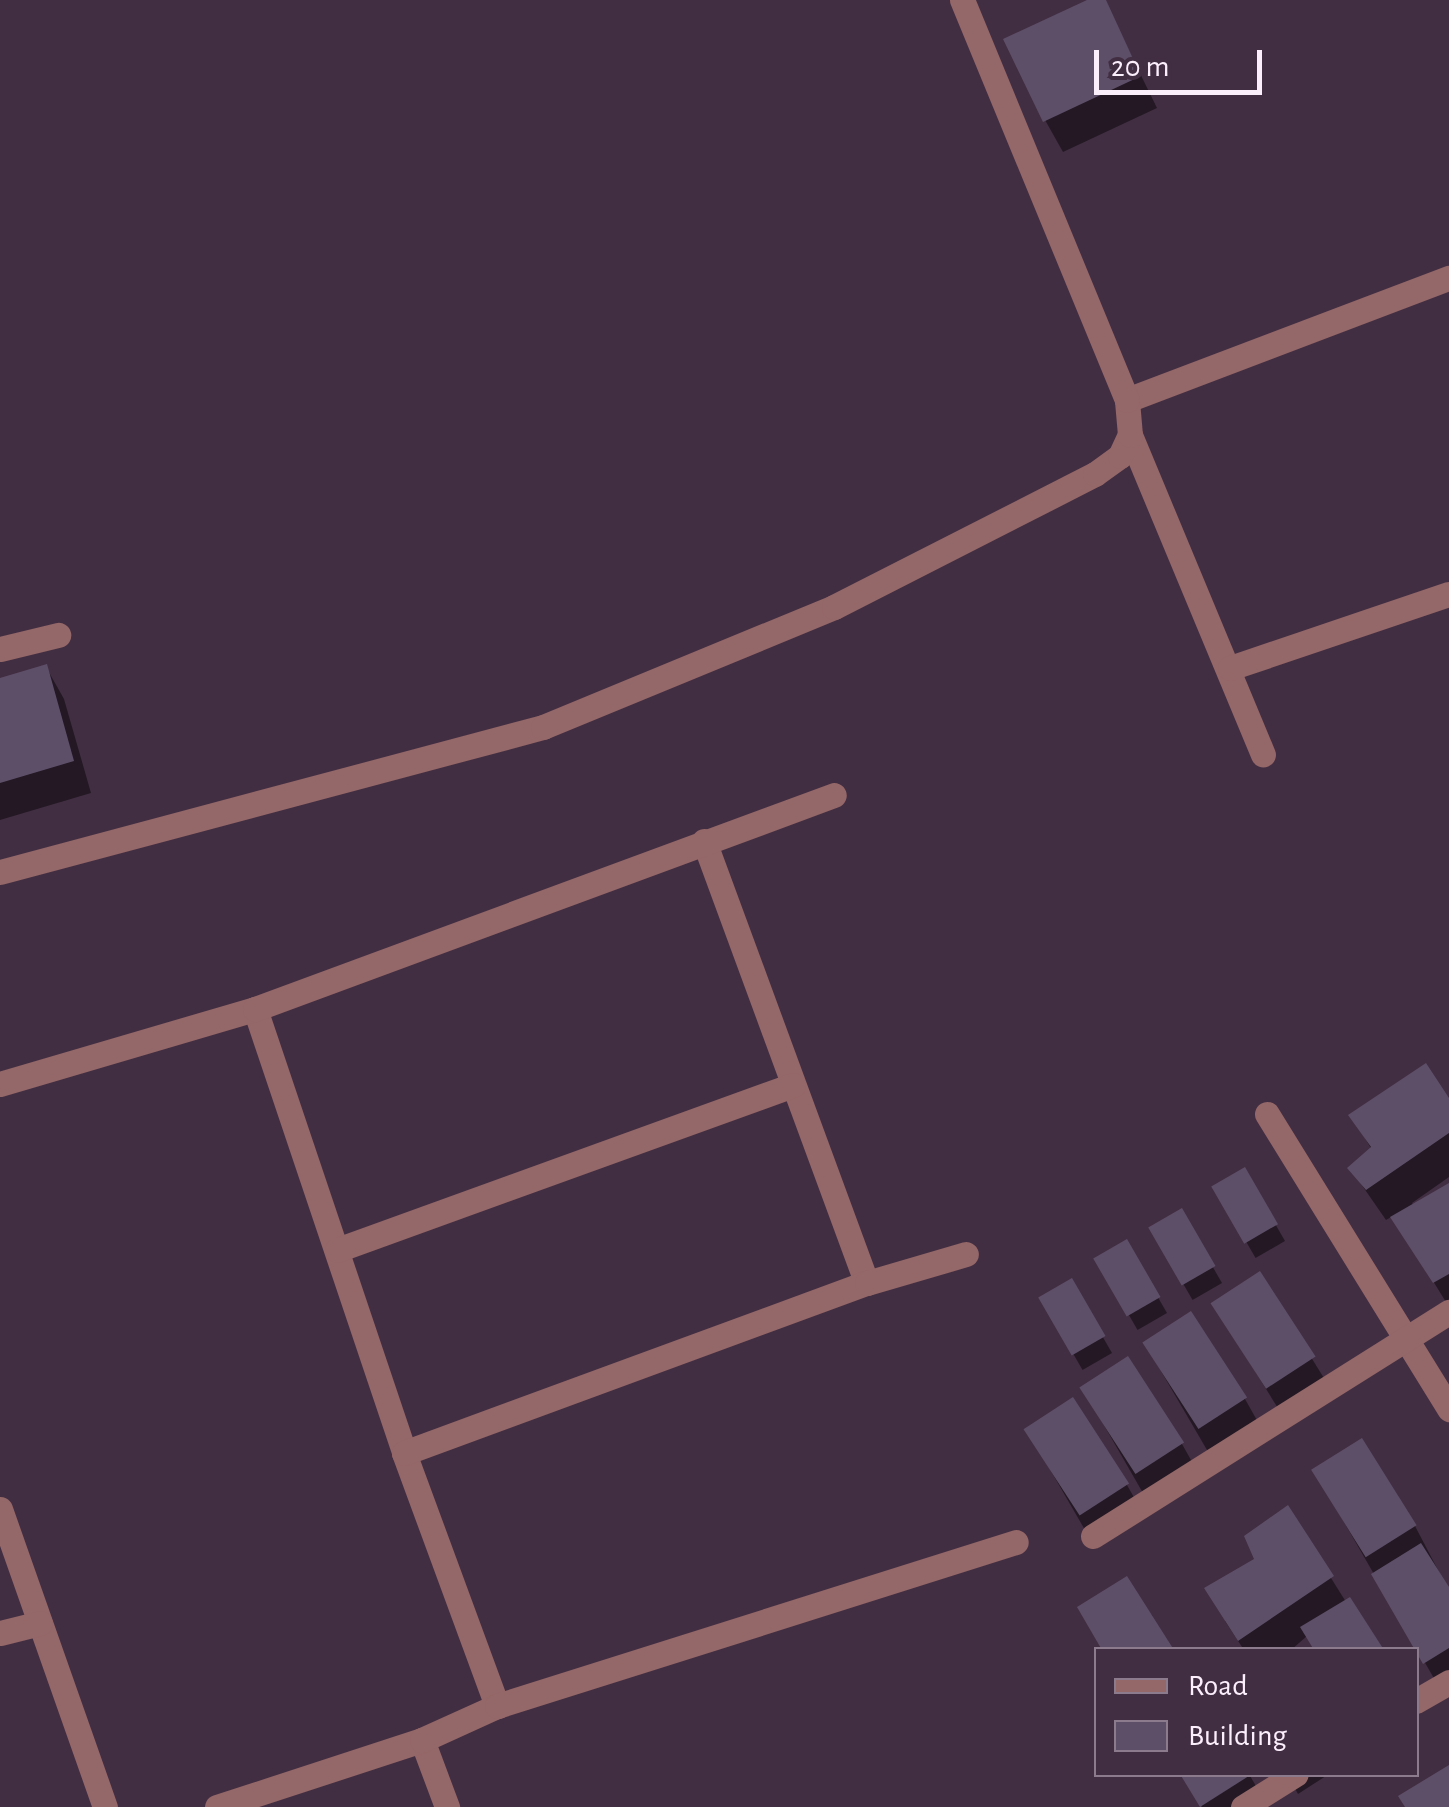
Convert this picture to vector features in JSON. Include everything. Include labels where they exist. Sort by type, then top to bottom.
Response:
[{"type":"street","points":[[962,0],[1127,400],[1130,435],[1263,754]]},
{"type":"street","points":[[1127,400],[1449,278]]},
{"type":"street","points":[[0,872],[543,727],[834,607],[1095,474],[1120,456],[1130,435]]},
{"type":"street","points":[[1230,668],[1449,594]]},
{"type":"street","points":[[0,649],[58,634]]},
{"type":"street","points":[[0,1084],[255,1010],[834,795]]},
{"type":"street","points":[[704,841],[867,1283]]},
{"type":"street","points":[[255,1010],[404,1453],[497,1706]]},
{"type":"street","points":[[338,1250],[794,1085]]},
{"type":"street","points":[[1267,1114],[1449,1409]]},
{"type":"street","points":[[404,1453],[867,1283],[966,1254]]},
{"type":"street","points":[[1094,1536],[1449,1312]]},
{"type":"street","points":[[0,1509],[105,1807]]},
{"type":"street","points":[[217,1807],[422,1740],[497,1706],[1016,1542]]},
{"type":"street","points":[[0,1634],[40,1622]]},
{"type":"street","points":[[1419,1699],[1449,1682]]},
{"type":"street","points":[[422,1740],[447,1807]]},
{"type":"street","points":[[1242,1807],[1291,1777]]},
{"type":"building","points":[[1087,0],[1106,0],[1141,76],[1043,122],[1003,39]]},
{"type":"building","points":[[47,664],[74,761],[0,783],[0,678]]},
{"type":"building","points":[[1426,1063],[1449,1098],[1449,1133],[1366,1190],[1347,1168],[1371,1147],[1348,1115]]},
{"type":"building","points":[[1245,1167],[1278,1224],[1244,1244],[1211,1186]]},
{"type":"building","points":[[1449,1183],[1449,1274],[1433,1283],[1390,1217]]},
{"type":"building","points":[[1182,1208],[1216,1266],[1182,1286],[1148,1228]]},
{"type":"building","points":[[1127,1239],[1160,1297],[1127,1317],[1093,1258]]},
{"type":"building","points":[[1260,1271],[1316,1357],[1266,1389],[1211,1303]]},
{"type":"building","points":[[1072,1278],[1106,1336],[1072,1356],[1038,1298]]},
{"type":"building","points":[[1191,1311],[1247,1397],[1198,1429],[1142,1343]]},
{"type":"building","points":[[1128,1356],[1184,1442],[1135,1474],[1079,1388]]},
{"type":"building","points":[[1073,1397],[1129,1483],[1080,1516],[1024,1429]]},
{"type":"building","points":[[1362,1438],[1417,1525],[1366,1557],[1311,1470]]},
{"type":"building","points":[[1288,1505],[1334,1576],[1238,1641],[1204,1588],[1254,1559],[1244,1536]]},
{"type":"building","points":[[1421,1543],[1449,1587],[1449,1648],[1423,1664],[1419,1647],[1413,1647],[1371,1574]]},
{"type":"building","points":[[1127,1576],[1172,1647],[1100,1647],[1077,1607]]},
{"type":"building","points":[[1350,1597],[1382,1647],[1312,1647],[1300,1627]]},
{"type":"building","points":[[1449,1765],[1449,1807],[1405,1807],[1398,1796]]},
{"type":"building","points":[[1182,1777],[1247,1777],[1200,1807]]}]
